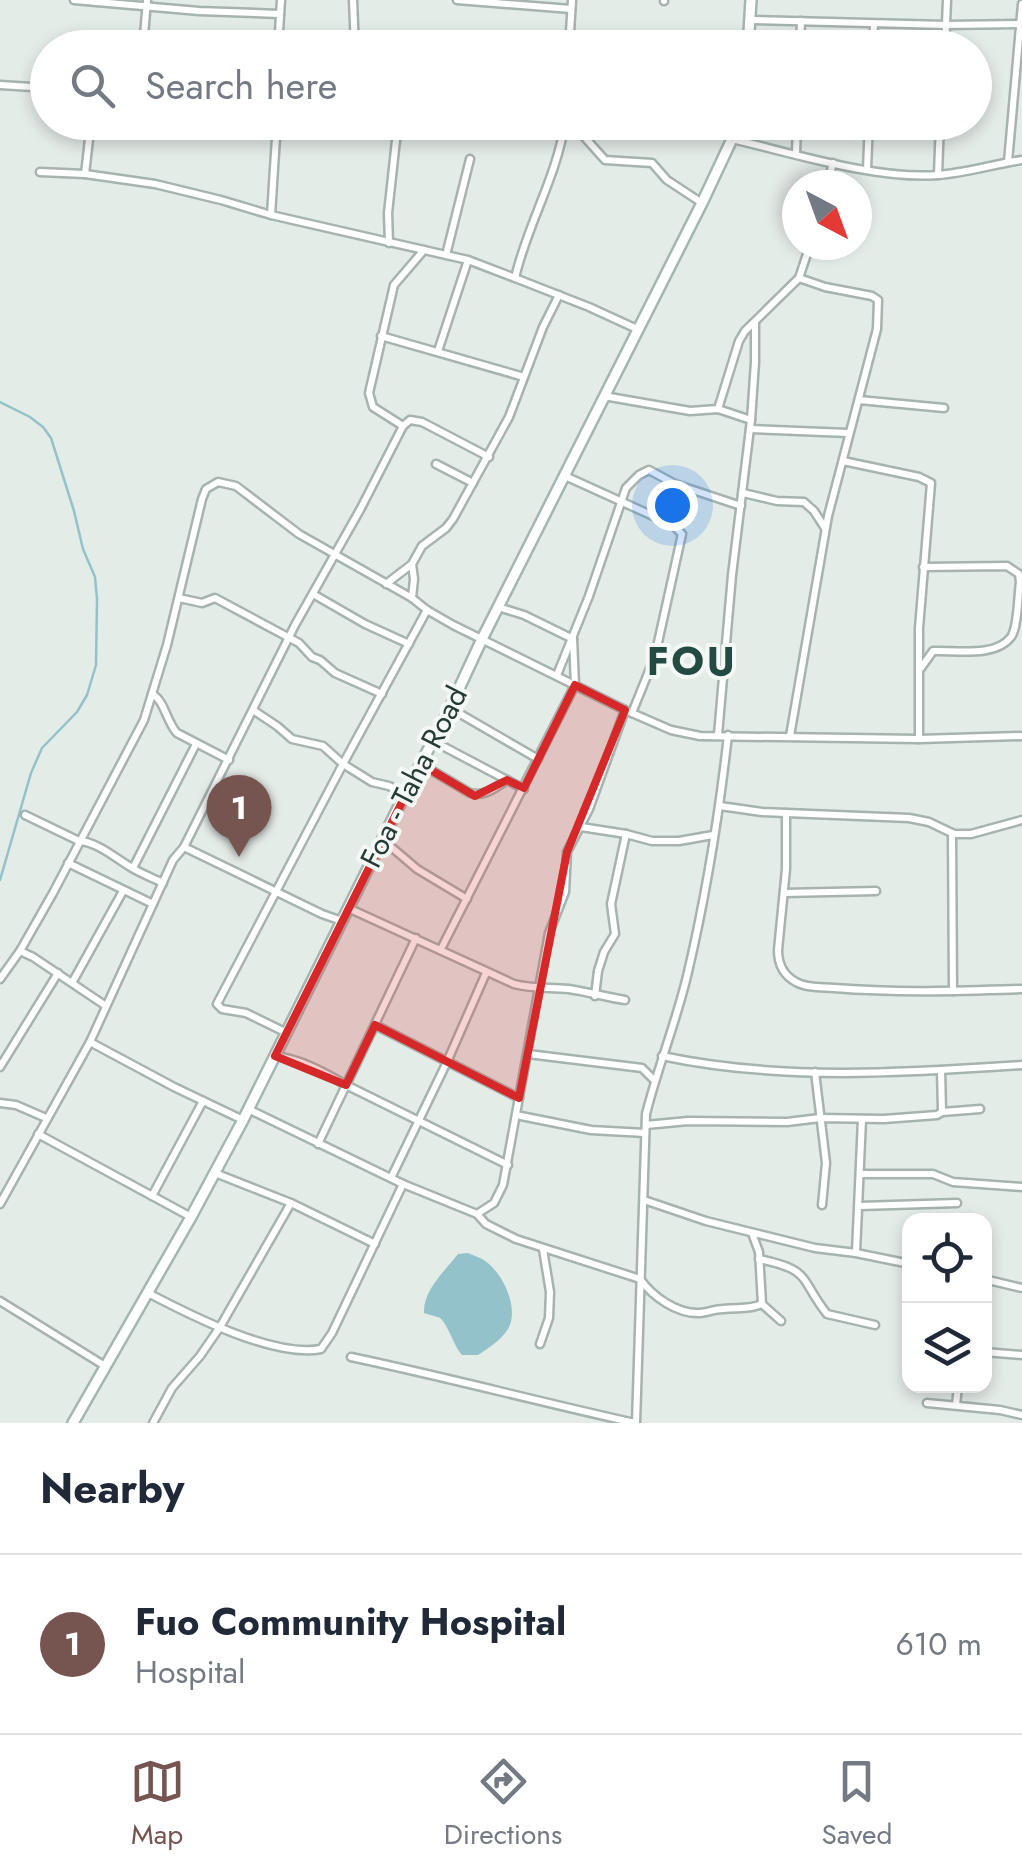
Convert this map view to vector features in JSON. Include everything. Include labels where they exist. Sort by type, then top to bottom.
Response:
[{"type":"street","points":[[74,0],[280,14]]},
{"type":"street","points":[[279,30],[280,0]]},
{"type":"street","points":[[354,0],[355,30]]},
{"type":"street","points":[[457,0],[572,5],[570,30]]},
{"type":"street","points":[[749,30],[751,0]]},
{"type":"street","points":[[946,30],[947,0]]},
{"type":"street","points":[[144,30],[146,4]]},
{"type":"street","points":[[1008,162],[1022,4]]},
{"type":"street","points":[[750,20],[1022,24]]},
{"type":"street","points":[[801,21],[801,30]]},
{"type":"street","points":[[874,24],[874,30]]},
{"type":"street","points":[[0,85],[30,87]]},
{"type":"street","points":[[85,174],[89,140]]},
{"type":"street","points":[[270,215],[275,140]]},
{"type":"street","points":[[388,243],[396,140]]},
{"type":"street","points":[[515,278],[562,140]]},
{"type":"street","points":[[586,140],[605,160],[652,163],[667,180],[702,203]]},
{"type":"street","name":"Foa - Taha Road","points":[[72,1423],[243,1120],[732,140]]},
{"type":"street","points":[[736,140],[867,169],[938,175],[1022,160]]},
{"type":"street","points":[[796,140],[796,154]]},
{"type":"street","points":[[867,169],[868,140]]},
{"type":"street","points":[[938,175],[939,140]]},
{"type":"street","points":[[446,255],[470,159]]},
{"type":"street","points":[[830,170],[832,162]]},
{"type":"street","points":[[40,172],[155,184],[468,260],[637,329]]},
{"type":"street","points":[[403,426],[373,408],[370,385],[394,284],[424,250]]},
{"type":"street","points":[[438,351],[468,260]]},
{"type":"street","points":[[718,410],[739,342],[799,278],[805,260]]},
{"type":"street","points":[[790,736],[825,529],[877,329],[878,300],[799,278]]},
{"type":"street","points":[[386,584],[412,564],[422,546],[446,528],[474,483],[509,417],[559,295]]},
{"type":"street","points":[[718,735],[750,424],[754,322]]},
{"type":"street","points":[[381,336],[524,377]]},
{"type":"street","points":[[604,396],[690,411],[718,410],[750,424],[848,433]]},
{"type":"street","points":[[859,400],[944,408]]},
{"type":"street","points":[[0,1204],[90,1042],[173,860],[184,847],[289,638],[403,426],[410,420],[422,422],[489,457]]},
{"type":"street","points":[[843,461],[929,480],[918,739]]},
{"type":"street","points":[[436,464],[474,483]]},
{"type":"street","points":[[557,675],[626,488],[639,474],[649,470],[675,484],[741,506]]},
{"type":"street","points":[[477,1214],[498,1198],[508,1164],[538,989],[550,933],[565,892],[567,852],[655,656],[682,534],[673,524],[565,476]]},
{"type":"street","points":[[0,979],[20,952],[144,720],[202,499],[206,489],[218,482],[236,486],[300,534],[428,610],[629,712],[683,734],[918,739],[1022,736]]},
{"type":"street","points":[[743,492],[776,501],[804,502],[825,529]]},
{"type":"street","points":[[412,564],[412,598]]},
{"type":"street","points":[[920,670],[933,651],[995,648],[1013,635],[1020,582],[1019,574],[1006,566],[923,567]]},
{"type":"street","points":[[313,593],[409,644]]},
{"type":"street","points":[[178,598],[202,603],[215,598],[289,638],[335,673],[382,694]]},
{"type":"street","points":[[498,607],[572,639]]},
{"type":"street","points":[[287,1033],[217,1004],[428,610]]},
{"type":"street","points":[[441,949],[575,684],[572,639]]},
{"type":"street","points":[[152,694],[160,699],[171,726],[182,737],[229,760]]},
{"type":"street","points":[[450,708],[538,759]]},
{"type":"street","points":[[254,710],[292,740],[323,746],[372,782],[404,794]]},
{"type":"street","points":[[350,1357],[635,1423],[646,1114],[687,976],[720,806],[728,736]]},
{"type":"street","points":[[433,741],[524,789]]},
{"type":"street","points":[[133,868],[196,744]]},
{"type":"street","points":[[420,764],[478,795],[506,780]]},
{"type":"street","points":[[720,806],[909,818],[952,833],[971,834],[1022,820]]},
{"type":"street","points":[[786,813],[786,869],[778,962],[792,980],[801,985],[846,989],[1022,989]]},
{"type":"street","points":[[25,815],[108,851],[163,884]]},
{"type":"street","points":[[581,826],[652,841],[713,836]]},
{"type":"street","points":[[952,833],[952,992]]},
{"type":"street","points":[[595,996],[598,971],[614,934],[611,904],[626,834]]},
{"type":"street","points":[[383,840],[418,869],[467,899]]},
{"type":"street","points":[[184,847],[342,921]]},
{"type":"street","points":[[68,862],[153,904]]},
{"type":"street","points":[[72,983],[123,891]]},
{"type":"street","points":[[784,893],[876,891]]},
{"type":"street","points":[[348,908],[514,984],[538,989],[564,988],[625,1000]]},
{"type":"street","points":[[318,1144],[416,938]]},
{"type":"street","points":[[20,952],[106,1006]]},
{"type":"street","points":[[391,1178],[486,972]]},
{"type":"street","points":[[0,1067],[58,973]]},
{"type":"street","points":[[374,1025],[519,1098]]},
{"type":"street","points":[[90,1042],[243,1120]]},
{"type":"street","points":[[528,1054],[642,1068],[654,1080]]},
{"type":"street","points":[[275,1056],[322,1071],[508,1164]]},
{"type":"street","points":[[662,1056],[707,1066],[815,1072],[1022,1064]]},
{"type":"street","points":[[941,1070],[942,1112]]},
{"type":"street","points":[[815,1072],[826,1162],[822,1205]]},
{"type":"street","points":[[152,1196],[203,1100]]},
{"type":"street","points":[[0,1104],[16,1105],[46,1118]]},
{"type":"street","points":[[516,1115],[591,1130],[646,1129],[688,1121],[936,1116],[942,1112],[980,1109]]},
{"type":"street","points":[[248,1110],[477,1214],[496,1230],[542,1249],[640,1279],[670,1306],[696,1313],[750,1309],[762,1304]]},
{"type":"street","points":[[856,1253],[862,1119]]},
{"type":"street","points":[[38,1134],[191,1218]]},
{"type":"street","points":[[215,1174],[375,1244]]},
{"type":"street","points":[[861,1174],[933,1174],[952,1182],[1022,1186]]},
{"type":"street","points":[[148,1293],[256,1340],[296,1350],[321,1348],[332,1333],[404,1184]]},
{"type":"street","points":[[644,1200],[706,1221],[815,1248],[902,1262]]},
{"type":"street","points":[[860,1206],[957,1203]]},
{"type":"street","points":[[152,1423],[172,1388],[220,1327],[291,1204]]},
{"type":"street","points":[[752,1232],[760,1260],[762,1304],[781,1321]]},
{"type":"street","points":[[540,1344],[549,1318],[550,1292],[542,1249]]},
{"type":"street","points":[[760,1260],[790,1266],[806,1280],[827,1314],[876,1324]]},
{"type":"street","points":[[992,1281],[1022,1288]]},
{"type":"street","points":[[0,1302],[106,1366]]},
{"type":"street","points":[[992,1353],[1022,1356]]},
{"type":"street","points":[[956,1405],[957,1393]]},
{"type":"street","points":[[927,1404],[1022,1415]]},
{"type":"highlighted area","points":[[575,685],[625,710],[567,852],[519,1098],[375,1025],[346,1085],[275,1056],[421,764],[475,796],[507,780],[524,788]]},
{"type":"water","points":[[468,1253],[495,1270],[505,1286],[512,1313],[508,1329],[478,1355],[462,1355],[443,1321],[424,1313],[427,1296],[436,1281],[458,1254]]},
{"type":"waterway","points":[[0,402],[30,417],[51,438],[95,577],[97,599],[96,665],[87,695],[77,712],[42,748],[0,880]]},
{"type":"place","name":"Fuo Community Hospital","points":[[239,857]]},
{"type":"district","name":"FOU","points":[[692,661]]}]
